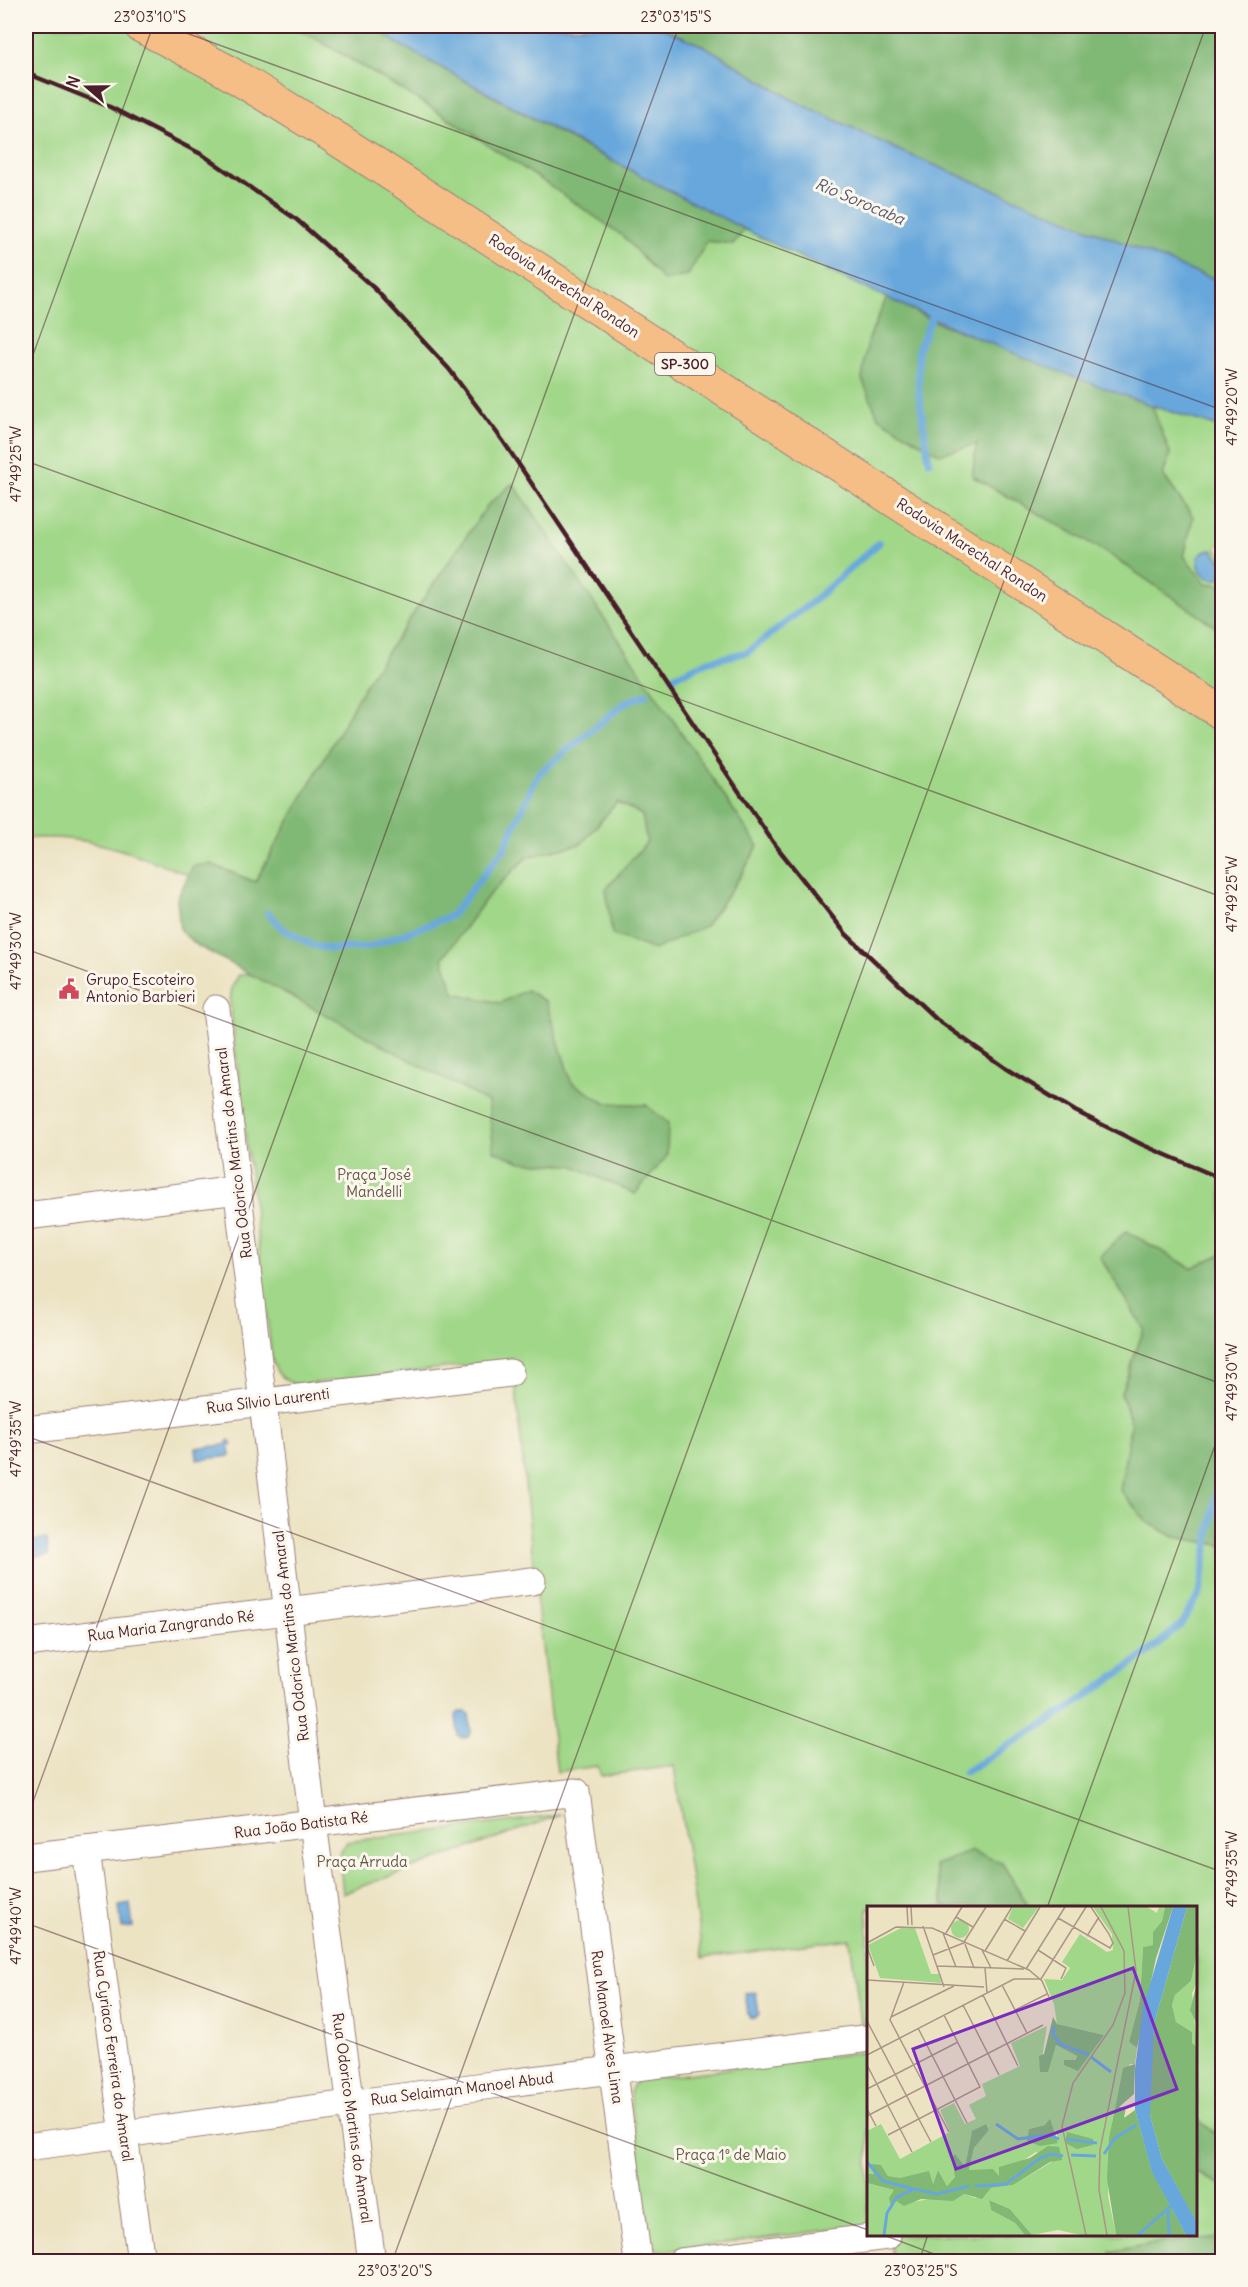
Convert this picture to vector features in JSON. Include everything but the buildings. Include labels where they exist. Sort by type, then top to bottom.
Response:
[{"type":"main road","name":"Rodovia Marechal Rondon","points":[[141,26],[223,69],[322,129],[1222,713]]},
{"type":"street","name":"Rua Odorico Martins do Amaral","points":[[216,1009],[313,1823],[372,2262]]},
{"type":"street","points":[[26,1216],[238,1190]]},
{"type":"street","name":"Rua Sílvio Laurenti","points":[[26,1430],[510,1373]]},
{"type":"street","name":"Rua Maria Zangrando Ré","points":[[26,1643],[532,1581]]},
{"type":"street","name":"Rua João Batista Ré","points":[[26,1857],[576,1792]]},
{"type":"street","name":"Rua Manoel Alves Lima","points":[[576,1792],[638,2262]]},
{"type":"street","name":"Rua Cyriaco Ferreira do Amaral","points":[[86,1850],[141,2262]]},
{"type":"street","name":"Rua Selaiman Manoel Abud","points":[[26,2147],[863,2038]]},
{"type":"street","points":[[681,2262],[887,2236]]},
{"type":"green space","points":[[26,26],[290,26],[315,38],[434,109],[546,183],[623,236],[664,281],[688,275],[707,241],[733,244],[745,229],[887,297],[868,341],[977,444],[972,476],[1103,550],[1222,631],[1222,1254],[1191,1268],[1126,1231],[1100,1257],[1144,1329],[1121,1393],[1131,1423],[1121,1490],[1147,1522],[1175,1537],[1222,1545],[1222,2134],[1215,2133],[1197,2119],[1197,1906],[1028,1906],[1002,1863],[935,1865],[944,1906],[867,1906],[867,2225],[665,2251],[658,2250],[651,2244],[630,2094],[631,2087],[638,2080],[865,2052],[850,1939],[703,1958],[674,1766],[601,1776],[598,1766],[557,1772],[537,1604],[513,1360],[298,1385],[284,1379],[278,1373],[272,1359],[230,1003],[232,987],[239,975],[248,974],[258,977],[488,1102],[521,1162],[572,1165],[635,1194],[646,1105],[605,1103],[571,1082],[546,1002],[527,990],[500,1003],[453,993],[443,958],[488,896],[527,857],[581,844],[617,802],[642,815],[647,842],[606,889],[705,926],[740,877],[758,846],[368,680],[255,882],[211,864],[193,866],[189,875],[129,852],[99,844],[63,838],[26,838]]},
{"type":"green space","points":[[290,26],[374,26],[395,42],[566,137],[745,229],[733,244],[707,241],[688,275],[664,281],[623,236],[546,183],[434,109],[315,38]]},
{"type":"green space","points":[[658,26],[1222,26],[1222,281],[1191,271],[905,153],[793,100],[706,47]]},
{"type":"green space","points":[[887,297],[931,320],[1152,406],[1170,453],[1163,475],[1193,517],[1184,556],[1205,583],[1222,585],[1222,631],[1103,550],[972,476],[977,444],[939,454],[878,417],[862,379],[868,341]]},
{"type":"green space","points":[[1152,406],[1222,428],[1222,542],[1216,548],[1222,557],[1222,562],[1212,550],[1219,579],[1222,578],[1222,585],[1205,583],[1184,556],[1193,517],[1163,475],[1170,453]]},
{"type":"green space","points":[[513,483],[758,846],[740,877],[705,926],[654,950],[612,934],[606,889],[647,842],[642,815],[617,802],[581,844],[527,857],[488,896],[443,958],[454,993],[500,1003],[527,990],[546,1002],[571,1082],[605,1103],[646,1105],[668,1123],[667,1156],[635,1194],[572,1165],[521,1162],[494,1151],[488,1102],[198,946],[180,931],[177,899],[193,866],[211,864],[255,882],[368,680],[487,506]]},
{"type":"green space","points":[[1126,1231],[1191,1268],[1222,1254],[1222,1545],[1175,1537],[1147,1522],[1120,1490],[1131,1423],[1121,1393],[1144,1329],[1100,1257]]},
{"type":"green space","name":"Praça Arruda","points":[[561,1815],[343,1893],[339,1855],[347,1842]]},
{"type":"green space","points":[[972,1851],[1002,1863],[1028,1906],[944,1906],[935,1865]]},
{"type":"green space","points":[[1197,2119],[1214,2133],[1222,2134],[1222,2185],[1197,2172]]},
{"type":"green space","points":[[1197,2172],[1222,2185],[1222,2237],[1150,2244],[1111,2252],[1115,2261],[892,2261],[889,2236],[1197,2236]]},
{"type":"green space","points":[[1222,2237],[1222,2261],[1115,2261],[1110,2252],[1150,2244]]},
{"type":"water","name":"Rio Sorocaba","points":[[374,26],[658,26],[706,47],[793,100],[905,153],[1191,271],[1222,281],[1222,428],[1114,392],[1008,351],[799,256],[595,151],[395,42]]},
{"type":"water","points":[[1206,550],[1212,550],[1222,562],[1222,578],[1207,578],[1201,572],[1198,557]]},
{"type":"water","points":[[229,1440],[232,1444],[229,1448],[230,1456],[197,1460],[196,1448],[225,1445]]},
{"type":"water","points":[[47,1539],[49,1555],[26,1558],[26,1542]]},
{"type":"water","points":[[459,1712],[469,1714],[471,1733],[468,1737],[462,1738],[458,1735],[456,1715]]},
{"type":"water","points":[[130,1904],[133,1927],[122,1928],[119,1906]]},
{"type":"water","points":[[756,1992],[759,2014],[751,2018],[748,2015],[745,1993]]},
{"type":"waterway","points":[[929,461],[919,394],[918,350],[934,312]]},
{"type":"waterway","points":[[673,677],[709,661],[748,652],[812,602],[879,543]]},
{"type":"waterway","points":[[268,913],[284,930],[312,945],[331,949],[369,947],[451,916],[504,849],[538,774],[626,702],[647,694]]},
{"type":"waterway","points":[[965,1772],[1070,1708],[1145,1655],[1181,1625],[1200,1593],[1222,1456]]},
{"type":"railway","points":[[26,73],[110,107],[203,155],[297,220],[375,289],[449,369],[503,441],[773,842],[846,934],[936,1019],[1005,1068],[1075,1111],[1143,1145],[1222,1179]]},
{"type":"place","name":"Grupo Escoteiro Antonio Barbieri","points":[[69,989]]},
{"type":"park label","name":"Praça José Mandelli","points":[[374,1184]]},
{"type":"park label","name":"Praça 1º de Maio","points":[[731,2155]]}]
